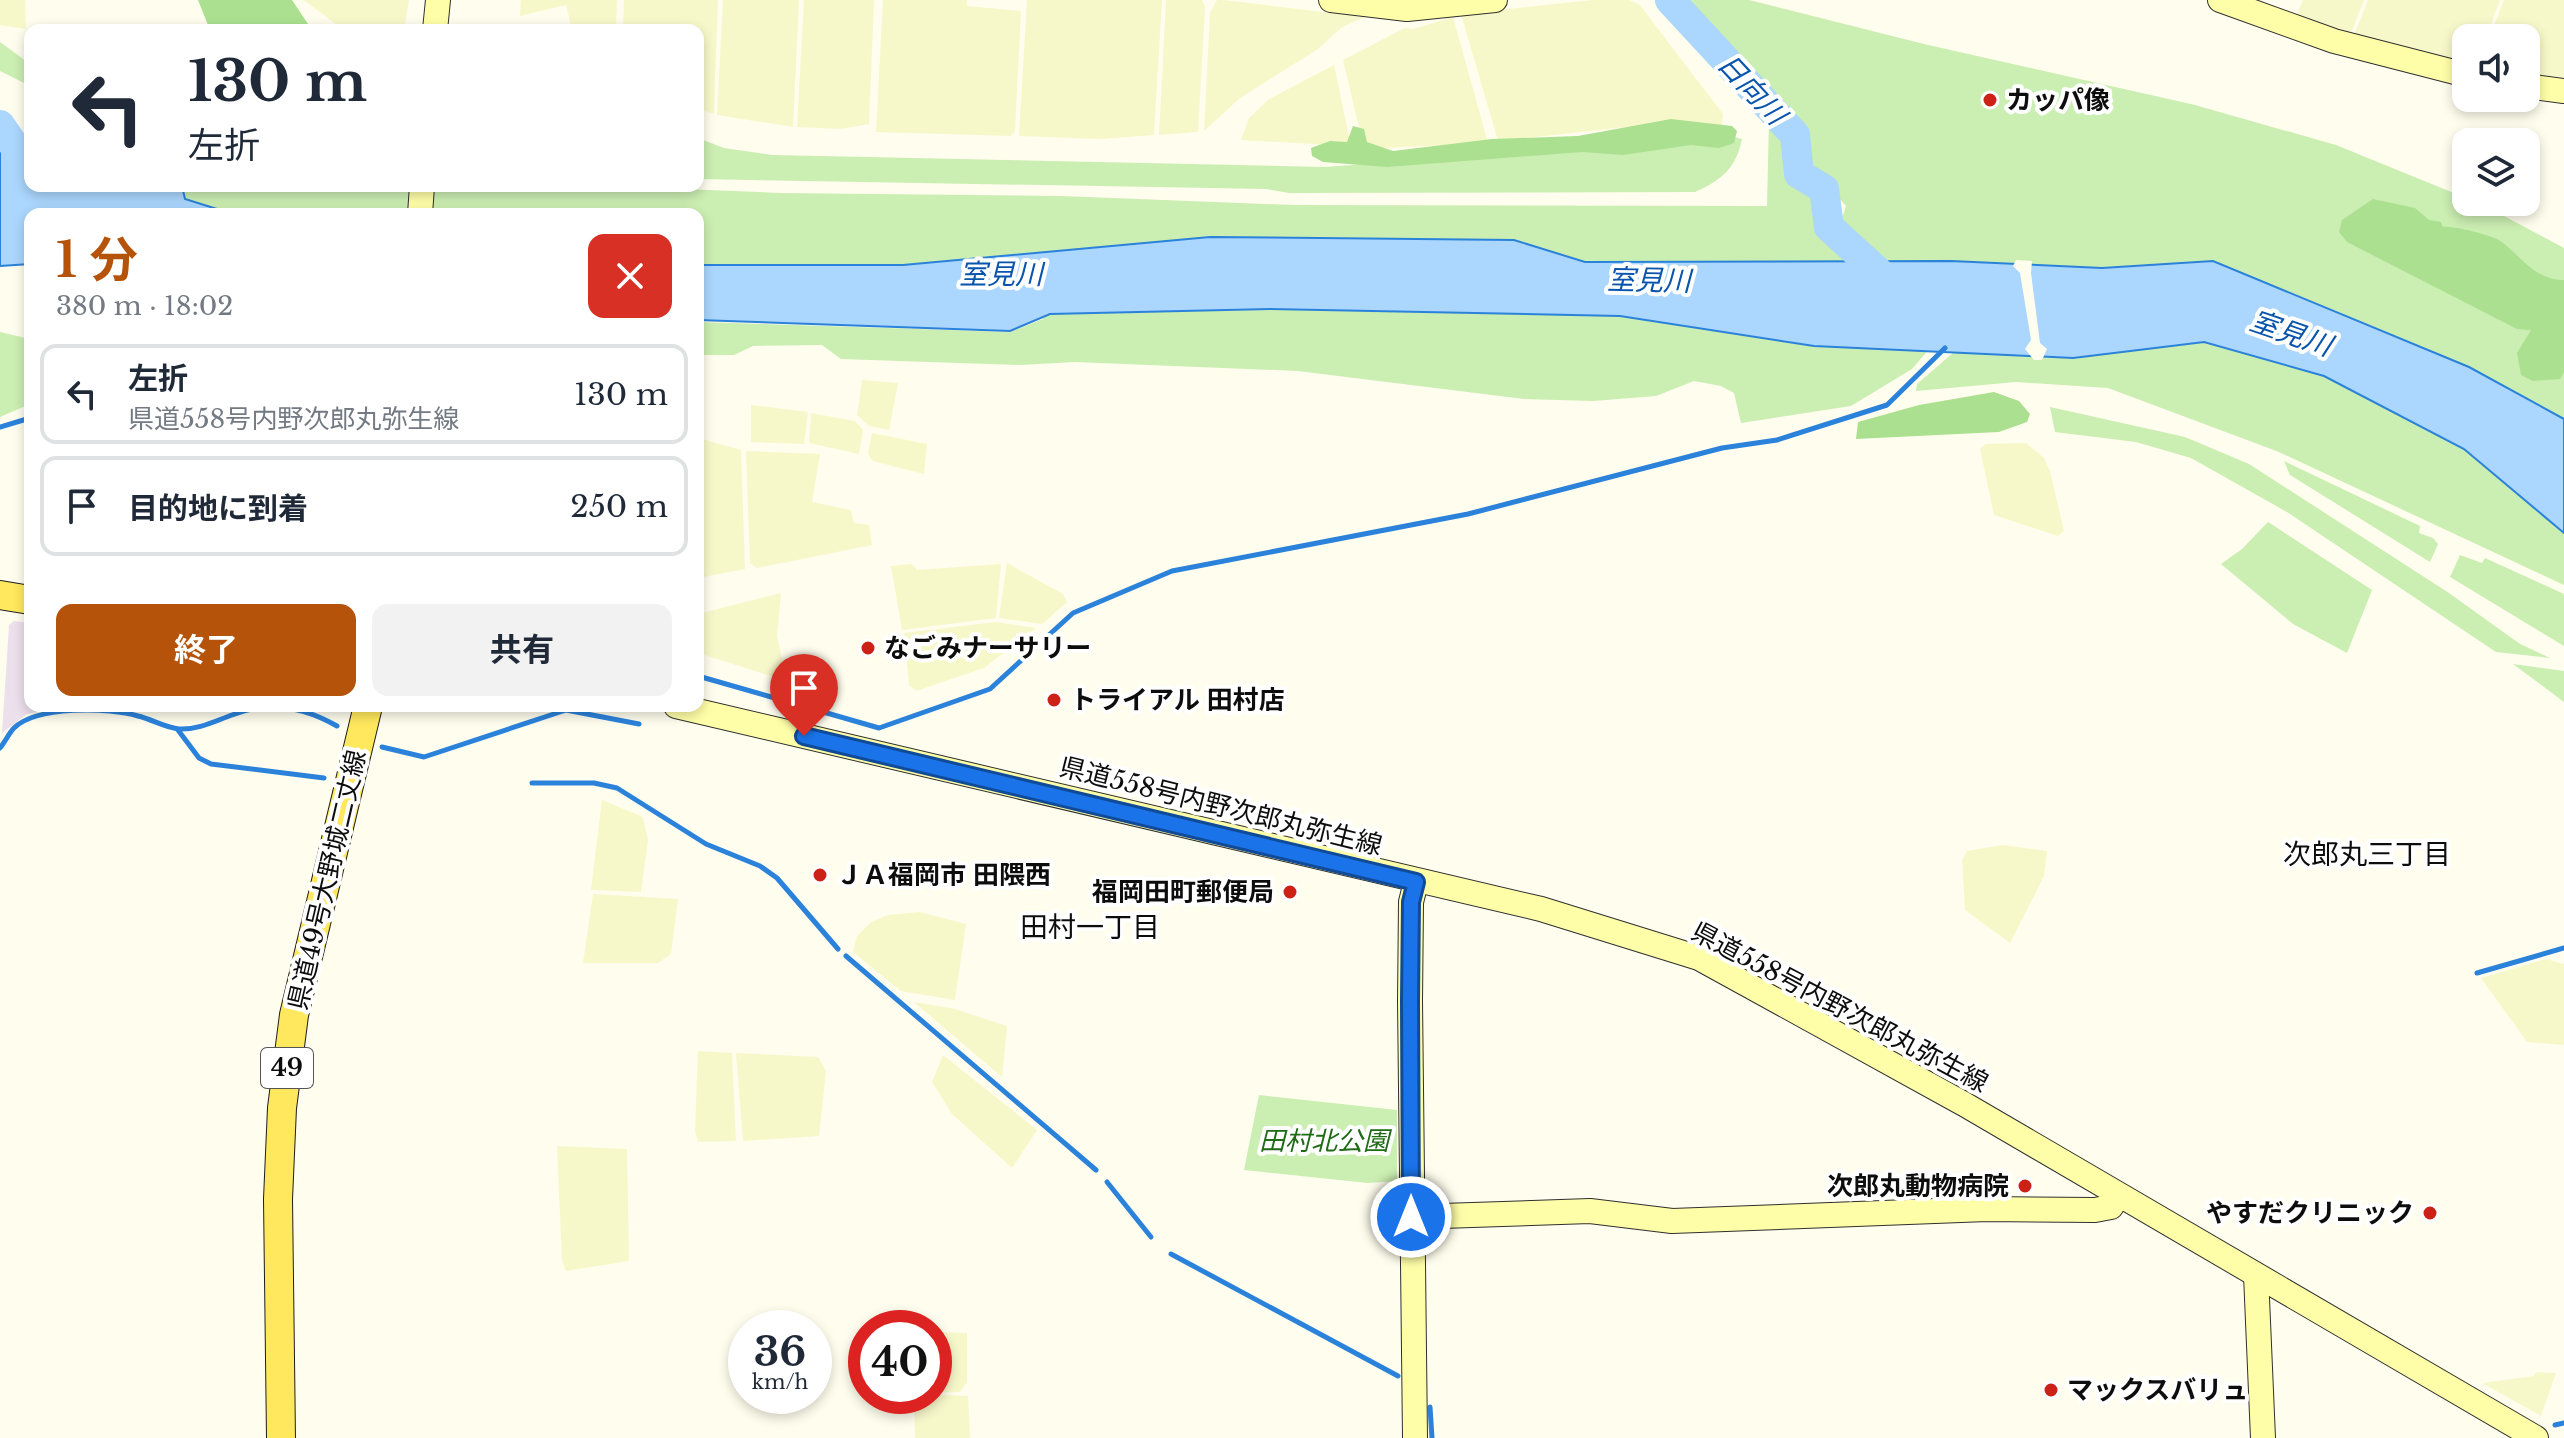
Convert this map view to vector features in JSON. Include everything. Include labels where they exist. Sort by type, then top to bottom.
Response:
[{"type":"main road","points":[[436,24],[438,0]]},
{"type":"main road","points":[[1331,0],[1407,9],[1495,0]]},
{"type":"main road","points":[[2220,0],[2334,41],[2452,71]]},
{"type":"main road","points":[[2540,88],[2564,91]]},
{"type":"main road","points":[[0,595],[24,599]]},
{"type":"main road","name":"県道49号大野城二丈線","points":[[281,1438],[278,1199],[282,1108],[294,1015],[367,712]]},
{"type":"main road","name":"県道558号内野次郎丸弥生線","points":[[701,712],[1416,882],[1555,912],[1699,958],[1964,1104],[2536,1438]]},
{"type":"main road","points":[[1415,1438],[1410,1001],[1411,902],[1416,882]]},
{"type":"main road","points":[[1411,1217],[1590,1211],[1672,1221],[1987,1209],[2095,1210],[2111,1207],[2118,1196]]},
{"type":"main road","points":[[2256,1275],[2263,1438]]},
{"type":"shaded area","points":[[14,621],[24,622],[24,712],[37,712],[27,714],[2,733],[9,625]]},
{"type":"green space","points":[[0,0],[25,0],[24,29],[0,25]]},
{"type":"green space","points":[[198,0],[292,0],[308,24],[208,24]]},
{"type":"green space","points":[[304,0],[409,0],[405,24],[336,24]]},
{"type":"green space","points":[[521,0],[617,0],[616,24],[571,24],[566,5],[520,16]]},
{"type":"green space","points":[[624,0],[718,0],[714,114],[704,111],[704,24],[623,24]]},
{"type":"green space","points":[[723,0],[799,0],[793,127],[717,115]]},
{"type":"green space","points":[[804,0],[874,0],[869,124],[840,129],[797,127]]},
{"type":"green space","points":[[883,0],[967,0],[967,6],[1021,11],[1015,131],[1011,136],[876,132]]},
{"type":"green space","points":[[1027,0],[1162,0],[1154,135],[1101,139],[1019,136]]},
{"type":"green space","points":[[1166,0],[1202,0],[1205,7],[1198,132],[1159,135]]},
{"type":"green space","points":[[1217,0],[1365,17],[1342,27],[1318,49],[1240,98],[1204,131],[1210,13]]},
{"type":"green space","points":[[1592,0],[1629,0],[1639,4],[1723,114],[1722,127],[1673,122],[1498,141],[1461,14]]},
{"type":"green space","points":[[1681,0],[1749,0],[1924,44],[2195,105],[2336,145],[2452,192],[2452,216],[2504,216],[2564,248],[2564,430],[2100,278],[1884,268],[1840,224],[1846,206],[1811,166],[1805,133],[1777,95],[1770,93],[1722,49]]},
{"type":"green space","points":[[2303,0],[2364,0],[2351,33],[2296,17]]},
{"type":"green space","points":[[2368,0],[2500,0],[2491,24],[2452,24],[2452,59],[2354,35]]},
{"type":"green space","points":[[2504,0],[2564,0],[2564,78],[2540,75],[2540,24],[2495,24]]},
{"type":"green space","points":[[1453,17],[1488,143],[1364,149],[1343,60],[1405,28],[1413,29]]},
{"type":"green space","points":[[0,42],[24,60],[24,83],[0,71]]},
{"type":"green space","points":[[1334,65],[1351,146],[1241,140],[1249,118],[1269,99]]},
{"type":"green space","points":[[1671,119],[1732,126],[1737,131],[1734,143],[1719,148],[1691,145],[1623,155],[1582,152],[1387,167],[1323,162],[1312,156],[1311,148],[1330,141],[1347,142],[1353,126],[1364,129],[1367,142],[1393,151],[1492,139],[1578,136]]},
{"type":"green space","points":[[1769,119],[1789,141],[1796,182],[1818,194],[1825,233],[1860,270],[905,271],[704,275],[704,208],[196,208],[177,203],[174,192],[704,190],[1061,196],[1293,205],[1767,206]]},
{"type":"green space","points":[[1734,137],[1742,139],[1736,158],[1726,172],[1695,192],[1289,193],[1266,189],[704,179],[704,140],[724,148],[773,155],[1325,167]]},
{"type":"green space","points":[[2373,199],[2415,208],[2429,220],[2441,222],[2443,227],[2464,229],[2498,240],[2546,277],[2564,280],[2564,372],[2560,379],[2533,381],[2521,375],[2517,353],[2531,330],[2517,329],[2347,242],[2339,232],[2342,220]]},
{"type":"green space","points":[[1046,305],[1611,308],[1935,342],[1912,369],[1851,406],[1741,423],[1734,393],[1721,386],[1694,381],[1656,396],[1593,401],[1524,399],[1298,371],[1075,362],[1021,365],[841,359],[822,345],[753,346],[734,355],[704,355],[704,322],[1010,332],[1043,319]]},
{"type":"green space","points":[[0,332],[24,338],[24,407],[0,417]]},
{"type":"green space","points":[[2203,334],[2322,367],[2469,442],[2564,520],[2564,585],[2279,452],[2108,388],[2016,382],[1916,391],[1917,384],[1961,346]]},
{"type":"green space","points":[[862,380],[898,383],[889,430],[869,426],[857,415]]},
{"type":"green space","points":[[1994,392],[2019,401],[2030,414],[2027,422],[1999,432],[1856,439],[1858,422],[1919,405]]},
{"type":"green space","points":[[751,405],[808,412],[804,444],[751,442]]},
{"type":"green space","points":[[2050,407],[2185,437],[2249,464],[2449,593],[2520,644],[2550,658],[2496,652],[2287,512],[2191,458],[2136,442],[2055,432]]},
{"type":"green space","points":[[811,413],[855,421],[863,430],[859,454],[809,443]]},
{"type":"green space","points":[[872,433],[927,444],[924,474],[873,461],[868,454]]},
{"type":"green space","points":[[704,440],[741,450],[745,569],[704,577]]},
{"type":"green space","points":[[2026,443],[2044,458],[2050,471],[2064,531],[2058,536],[1994,515],[1980,449],[1986,444]]},
{"type":"green space","points":[[746,451],[820,454],[812,502],[851,510],[854,523],[869,525],[872,545],[757,568],[750,563]]},
{"type":"green space","points":[[2284,461],[2420,526],[2419,533],[2433,538],[2438,544],[2430,562],[2290,475]]},
{"type":"green space","points":[[2268,522],[2372,590],[2347,653],[2293,624],[2221,564],[2242,549]]},
{"type":"green space","points":[[2460,555],[2482,563],[2485,558],[2564,594],[2564,646],[2450,577]]},
{"type":"green space","points":[[1007,563],[1063,594],[1067,602],[1042,624],[999,618]]},
{"type":"green space","points":[[912,564],[917,570],[1001,564],[996,618],[902,630],[891,566]]},
{"type":"green space","points":[[781,593],[777,636],[787,681],[704,655],[704,612]]},
{"type":"green space","points":[[996,622],[1036,628],[984,668],[916,691],[909,685],[904,633]]},
{"type":"green space","points":[[2513,664],[2564,671],[2564,702]]},
{"type":"green space","points":[[602,800],[643,817],[648,840],[641,892],[591,890]]},
{"type":"green space","points":[[2003,845],[2047,851],[2044,876],[2010,943],[1965,910],[1962,860],[1967,851]]},
{"type":"green space","points":[[593,894],[678,899],[671,954],[658,963],[583,963]]},
{"type":"green space","points":[[920,912],[966,924],[955,1000],[901,991],[853,952],[857,936],[871,922],[888,915]]},
{"type":"green space","points":[[2546,959],[2564,964],[2564,1045],[2527,1042],[2481,978]]},
{"type":"green space","points":[[914,1002],[955,1009],[1007,1026],[1002,1077]]},
{"type":"green space","points":[[698,1051],[732,1053],[736,1141],[698,1142],[695,1131]]},
{"type":"green space","points":[[736,1053],[818,1057],[826,1071],[819,1136],[743,1141]]},
{"type":"green space","points":[[943,1055],[1037,1130],[1012,1168],[952,1114],[932,1082]]},
{"type":"green space","name":"田村北公園","points":[[1259,1095],[1397,1110],[1397,1181],[1368,1183],[1244,1170]]},
{"type":"green space","points":[[557,1146],[627,1149],[629,1261],[566,1271],[562,1261]]},
{"type":"green space","points":[[952,1333],[967,1333],[967,1382],[960,1392],[952,1392]]},
{"type":"green space","points":[[2536,1372],[2556,1373],[2541,1416],[2482,1383],[2534,1376]]},
{"type":"green space","points":[[952,1395],[968,1396],[970,1438],[915,1438],[914,1414],[952,1414]]},
{"type":"water","points":[[0,134],[24,137],[24,192],[183,192],[185,199],[214,208],[24,208],[24,264],[0,266]]},
{"type":"water","points":[[1210,237],[1514,240],[1585,262],[1951,261],[2102,268],[2213,261],[2469,367],[2564,419],[2564,533],[2464,449],[2324,376],[2204,342],[2073,358],[1814,346],[1620,316],[1270,309],[1050,314],[1010,331],[704,320],[704,265],[903,265]]},
{"type":"pier","points":[[2016,260],[2032,261],[2040,343],[2047,349],[2042,360],[2034,360],[2025,349],[2031,340],[2020,273],[2013,266]]},
{"type":"waterway","name":"日向川","points":[[1670,0],[1795,135],[1799,174],[1824,189],[1829,227],[1897,289]]},
{"type":"waterway","name":"室見川","points":[[0,125],[24,158]]},
{"type":"waterway","points":[[704,678],[879,728],[990,689],[1073,613],[1172,571],[1468,514],[1722,448],[1777,440],[1887,405],[1945,348]]},
{"type":"waterway","points":[[0,427],[24,420]]},
{"type":"waterway","points":[[0,748],[14,728],[24,721],[55,712]]},
{"type":"waterway","points":[[117,712],[179,729],[206,725],[241,712]]},
{"type":"waterway","points":[[306,712],[337,726]]},
{"type":"waterway","points":[[382,747],[424,757],[560,712]]},
{"type":"waterway","points":[[576,712],[639,724]]},
{"type":"waterway","points":[[178,730],[199,758],[211,764],[324,778]]},
{"type":"waterway","points":[[532,783],[594,783],[617,788],[706,844],[760,866],[777,878],[838,949]]},
{"type":"waterway","points":[[2477,973],[2564,948]]},
{"type":"waterway","points":[[846,956],[1096,1170]]},
{"type":"waterway","points":[[1107,1182],[1151,1237]]},
{"type":"waterway","points":[[1171,1254],[1398,1376]]},
{"type":"waterway","points":[[1430,1407],[1432,1438]]},
{"type":"waterway","points":[[2555,1425],[2564,1423]]},
{"type":"place","name":"カッパ像","points":[[1990,100]]},
{"type":"place","name":"なごみナーサリー","points":[[868,648]]},
{"type":"place","name":"トライアル 田村店","points":[[1054,700]]},
{"type":"place","name":"ＪＡ福岡市 田隈西","points":[[820,875]]},
{"type":"place","name":"福岡田町郵便局","points":[[1290,892]]},
{"type":"place","name":"次郎丸動物病院","points":[[2025,1186]]},
{"type":"place","name":"やすだクリニック","points":[[2430,1213]]},
{"type":"place","name":"マックスバリュ","points":[[2051,1390]]},
{"type":"district","name":"次郎丸三丁目","points":[[2367,854]]},
{"type":"district","name":"田村一丁目","points":[[1090,927]]},
{"type":"route","points":[[804,736],[1416,882],[1411,902],[1411,1217]]}]
